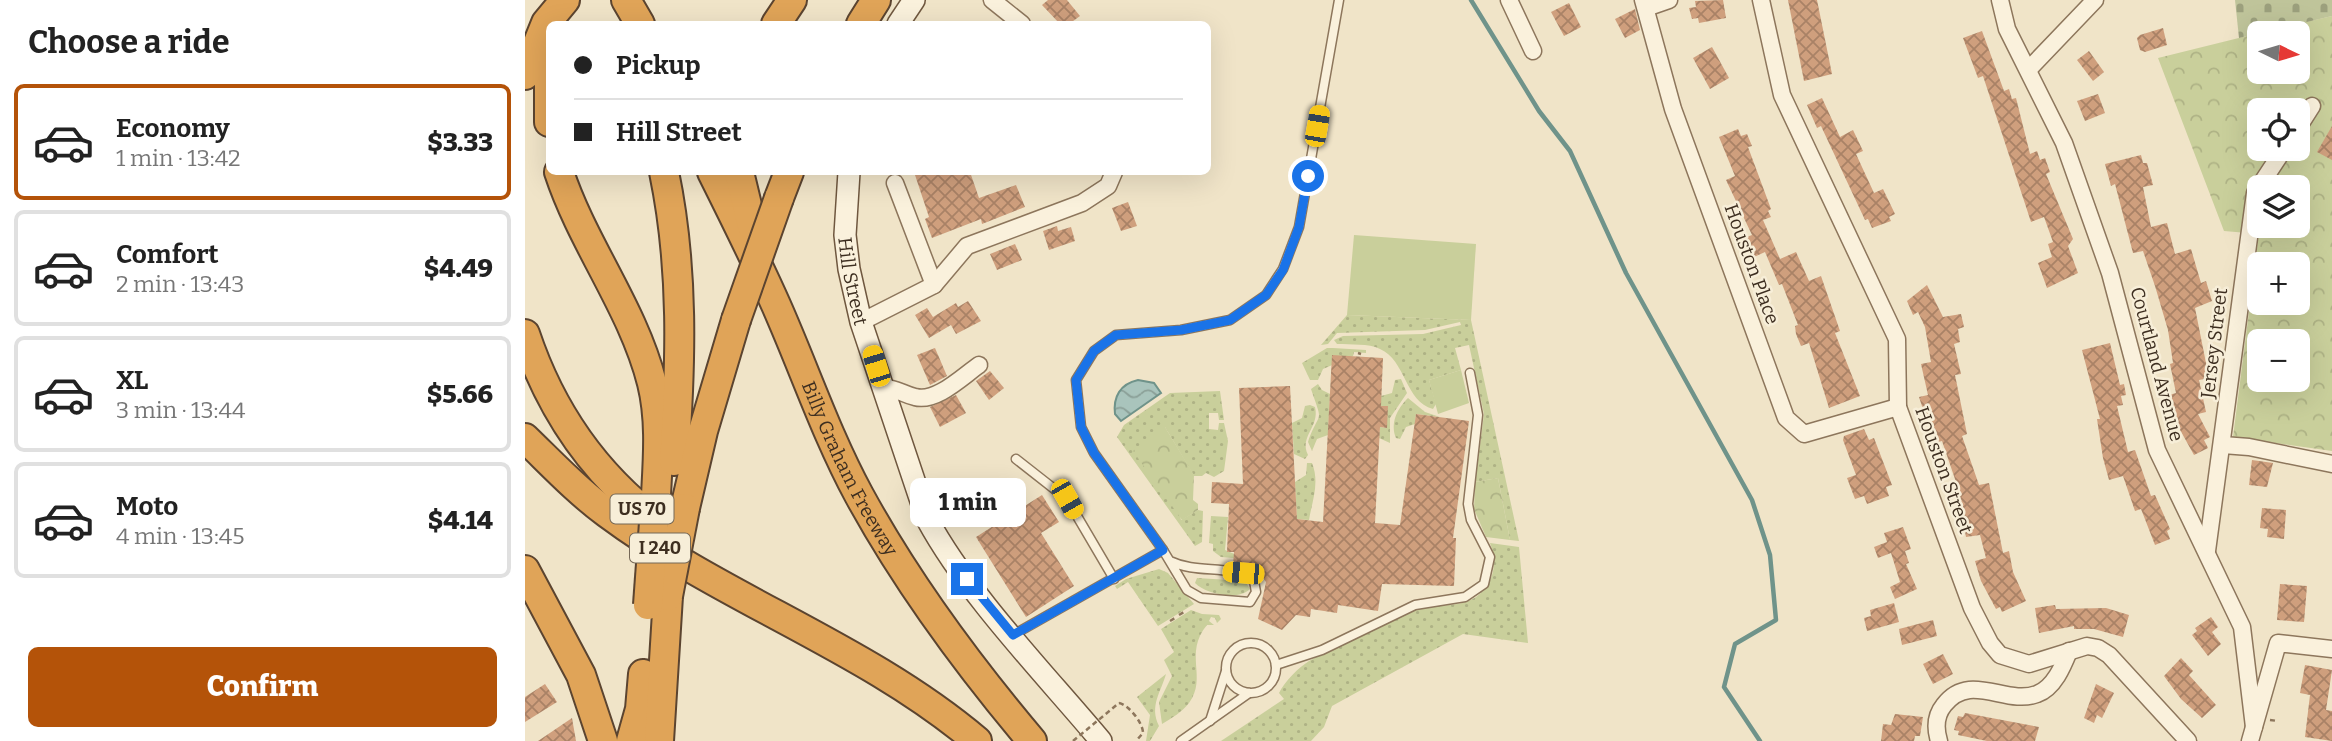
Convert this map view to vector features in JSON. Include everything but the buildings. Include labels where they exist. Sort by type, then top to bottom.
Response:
[{"type":"highway","points":[[617,0],[622,21]]},
{"type":"highway","points":[[626,0],[639,21]]},
{"type":"highway","points":[[778,21],[792,0]]},
{"type":"highway","points":[[863,21],[876,0]]},
{"type":"highway","points":[[548,21],[563,9]]},
{"type":"highway","points":[[525,75],[546,23]]},
{"type":"highway","points":[[560,175],[569,203],[628,318],[647,365],[671,504]]},
{"type":"highway","points":[[631,741],[660,607],[671,504],[681,332],[678,264],[664,175]]},
{"type":"highway","name":"Billy Graham Freeway","points":[[713,175],[776,304],[852,482],[897,560],[941,626],[1032,741]]},
{"type":"highway","points":[[741,175],[753,228],[774,278],[776,304]]},
{"type":"highway","points":[[671,504],[706,419],[736,320],[788,175]]},
{"type":"highway","name":"US 70","points":[[525,334],[551,397],[594,464],[660,524],[747,586],[803,616],[812,634]]},
{"type":"highway","name":"I 240","points":[[525,438],[607,514],[710,579],[907,689],[977,741]]},
{"type":"highway","points":[[525,570],[581,675],[603,741]]},
{"type":"highway","points":[[659,741],[660,607]]},
{"type":"street","points":[[900,21],[914,0]]},
{"type":"street","points":[[992,0],[1019,21]]},
{"type":"street","points":[[1007,11],[1021,0]]},
{"type":"street","points":[[1509,0],[1533,51]]},
{"type":"street","name":"Houston Place","points":[[1669,0],[1644,4],[1673,109],[1786,418],[1804,434],[1898,407]]},
{"type":"street","name":"Houston Street","points":[[1761,0],[1782,95],[1897,339],[1898,407],[1972,608],[1990,643],[2000,655],[2029,664],[2087,646],[2098,648],[2109,655],[2188,741]]},
{"type":"street","name":"Courtland Avenue","points":[[2000,0],[2007,29],[2064,143],[2110,273],[2157,450],[2242,627],[2252,734]]},
{"type":"street","points":[[2029,69],[2095,0]]},
{"type":"street","name":"Jersey Street","points":[[2207,551],[2255,193],[2276,161]]},
{"type":"street","name":"Hill Street","points":[[849,175],[845,235],[862,322],[927,519],[941,544],[1101,741]]},
{"type":"street","points":[[862,322],[934,285],[967,246],[1082,203],[1111,179]]},
{"type":"street","points":[[895,183],[934,285]]},
{"type":"street","points":[[883,388],[895,388],[917,398],[929,397],[979,365]]},
{"type":"street","points":[[2223,445],[2249,447],[2332,464]]},
{"type":"street","points":[[2252,734],[2277,643],[2332,649]]},
{"type":"street","points":[[1939,741],[1936,725],[1938,715],[1959,692],[1978,688],[2024,696],[2040,693],[2063,667],[2069,651]]},
{"type":"lane","points":[[1170,561],[1185,569],[1243,573],[1254,581],[1256,592],[1249,602],[1201,598],[1187,590],[1163,550],[1094,453],[1081,427],[1076,380],[1094,351],[1116,335],[1181,330],[1230,320],[1266,295],[1283,270],[1299,227],[1339,0]]},
{"type":"lane","points":[[1276,665],[1322,650],[1415,606],[1465,597],[1484,584],[1490,557],[1471,520],[1468,504],[1478,415],[1470,373]]},
{"type":"lane","points":[[1016,459],[1067,499],[1114,579]]},
{"type":"lane","points":[[1013,635],[1163,550]]},
{"type":"lane","points":[[1210,721],[1226,671],[1226,663],[1234,649],[1248,643],[1269,651],[1276,665],[1272,682],[1258,692],[1249,693],[1234,687],[1226,671]]},
{"type":"lane","points":[[1181,741],[1249,693]]},
{"type":"path","points":[[1170,621],[1184,612]]},
{"type":"path","points":[[1073,741],[1119,703],[1127,706],[1143,728],[1143,733],[1136,741]]},
{"type":"path","points":[[2270,720],[2278,721]]},
{"type":"green space","points":[[2235,0],[2332,0],[2332,16],[2310,21],[2247,21],[2247,36],[2239,38]]},
{"type":"green space","points":[[2332,16],[2332,451],[2233,437],[2249,315],[2310,315],[2310,252],[2257,252],[2258,238],[2310,238],[2310,175],[2247,175],[2247,233],[2224,231],[2158,58],[2247,36],[2247,84],[2310,84],[2310,21]]},
{"type":"green space","points":[[1354,235],[1476,244],[1471,320],[1347,315]]},
{"type":"green space","points":[[1347,315],[1471,320],[1519,541],[1510,540],[1498,478],[1475,482],[1484,414],[1469,345],[1455,348],[1461,370],[1429,380],[1436,404],[1433,409],[1417,398],[1389,354],[1375,347],[1337,344],[1334,340],[1343,336],[1423,334],[1461,325],[1460,322],[1425,330],[1337,333],[1328,344],[1321,345]]},
{"type":"green space","points":[[1327,348],[1366,350],[1366,353],[1354,352],[1353,356],[1323,369],[1318,380],[1310,380],[1302,363]]},
{"type":"green space","points":[[1461,370],[1469,403],[1438,414],[1429,380]]},
{"type":"green space","points":[[1401,379],[1407,393],[1390,418],[1390,443],[1379,438],[1380,427],[1386,428],[1387,406],[1381,406],[1381,396],[1392,393],[1395,380]]},
{"type":"green space","points":[[1318,384],[1330,394],[1328,435],[1317,439],[1312,451],[1308,442],[1319,414],[1311,389]]},
{"type":"green space","points":[[1220,391],[1224,420],[1219,420],[1218,413],[1209,413],[1209,429],[1218,430],[1219,423],[1224,423],[1228,441],[1224,471],[1214,477],[1206,473],[1194,476],[1165,427],[1181,520],[1198,510],[1203,511],[1202,542],[1195,546],[1117,437],[1124,425],[1170,393]]},
{"type":"green space","points":[[1408,398],[1425,412],[1440,417],[1416,414],[1415,424],[1406,427],[1400,439],[1396,438],[1394,422]]},
{"type":"green space","points":[[1305,406],[1315,407],[1316,414],[1306,442],[1308,455],[1305,459],[1294,454],[1292,423],[1302,418]]},
{"type":"green space","points":[[1165,427],[1194,475],[1193,500],[1198,504],[1198,510],[1182,520],[1133,451]]},
{"type":"green space","points":[[1307,463],[1312,463],[1315,478],[1309,520],[1297,519],[1295,482],[1306,475]]},
{"type":"green space","points":[[1498,478],[1510,540],[1486,537],[1474,509],[1475,482]]},
{"type":"green space","points":[[1211,516],[1228,517],[1225,550],[1246,559],[1221,557],[1213,551],[1213,544],[1209,543]]},
{"type":"green space","points":[[1490,543],[1519,547],[1528,643],[1463,634],[1332,706],[1324,727],[1311,741],[1221,741],[1284,699],[1279,693],[1282,688],[1292,675],[1309,661],[1412,611],[1461,603],[1476,597],[1487,586],[1493,573],[1494,558]]},
{"type":"green space","points":[[1159,569],[1168,573],[1194,604],[1158,626],[1128,582],[1117,589],[1115,586],[1126,579]]},
{"type":"green space","points":[[1197,578],[1245,581],[1250,589],[1238,595],[1222,595],[1200,587],[1195,583]]},
{"type":"green space","points":[[1191,610],[1219,615],[1221,619],[1217,623],[1215,618],[1211,617],[1209,621],[1214,625],[1207,625],[1200,636],[1196,656],[1196,684],[1189,703],[1162,724],[1159,702],[1172,676],[1164,660],[1174,652],[1161,629]]},
{"type":"green space","points":[[1166,674],[1155,712],[1159,726],[1150,741],[1146,741],[1150,715],[1137,697]]},
{"type":"water","points":[[1138,380],[1154,383],[1161,393],[1121,421],[1115,414],[1115,402],[1119,392]]},
{"type":"waterway","points":[[1471,0],[1539,111],[1570,151],[1626,273],[1752,500],[1770,555],[1776,620],[1735,644],[1724,687],[1760,741]]},
{"type":"route","points":[[967,579],[1013,635],[1065,608],[1163,550],[1094,453],[1081,427],[1076,380],[1094,351],[1116,335],[1140,331],[1181,330],[1230,320],[1266,295],[1283,270],[1299,227],[1308,176]]}]
